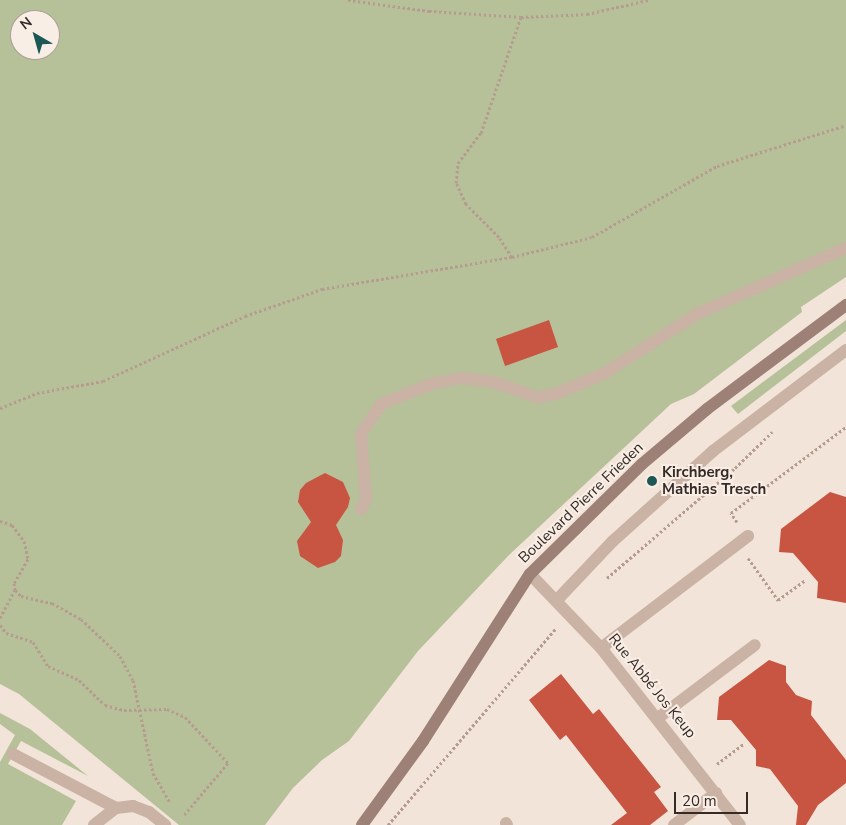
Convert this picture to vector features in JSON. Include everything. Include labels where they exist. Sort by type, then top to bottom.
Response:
[{"type":"main road","name":"Boulevard Pierre Frieden","points":[[362,825],[423,741],[530,574],[642,464],[693,421],[846,305]]},
{"type":"street","points":[[361,509],[366,499],[361,434],[381,404],[434,383],[460,378],[493,382],[537,397],[556,394],[605,373],[699,313],[846,248]]},
{"type":"street","points":[[557,600],[614,541],[713,451],[846,350]]},
{"type":"street","points":[[601,648],[748,536]]},
{"type":"street","name":"Rue Abbé Jos Keup","points":[[530,574],[601,648],[658,718],[740,825]]},
{"type":"street","points":[[658,718],[755,645]]},
{"type":"street","points":[[13,754],[116,808]]},
{"type":"street","points":[[674,825],[716,793]]},
{"type":"street","points":[[94,825],[116,808],[133,806],[149,812],[165,825]]},
{"type":"path","points":[[348,0],[429,11],[521,17],[587,14],[648,0]]},
{"type":"path","points":[[512,257],[499,236],[466,204],[456,183],[458,163],[481,134],[521,17]]},
{"type":"path","points":[[0,408],[37,393],[103,381],[245,316],[322,289],[512,257],[592,237],[717,166],[846,125]]},
{"type":"path","points":[[630,557],[735,468],[778,427]]},
{"type":"path","points":[[748,536],[730,513],[846,427]]},
{"type":"path","points":[[0,522],[12,525],[24,541],[28,559],[14,583],[15,590],[0,618]]},
{"type":"path","points":[[737,544],[778,600],[806,580]]},
{"type":"path","points":[[15,590],[21,596],[52,603],[81,619],[102,636],[120,656],[133,680],[153,773],[173,806]]},
{"type":"path","points":[[0,625],[6,633],[33,642],[48,666],[79,680],[105,705],[124,710],[167,709],[180,714],[228,763],[179,820]]},
{"type":"path","points":[[388,825],[546,639]]},
{"type":"path","points":[[702,775],[744,744]]},
{"type":"path","points":[[178,811],[183,816]]},
{"type":"green space","points":[[0,0],[846,0],[846,277],[801,307],[802,312],[694,394],[671,404],[509,555],[418,651],[349,741],[322,760],[293,788],[265,825],[179,825],[19,694],[0,684]]},
{"type":"green space","points":[[846,320],[846,331],[738,414],[731,406]]},
{"type":"green space","points":[[0,713],[30,729],[88,776],[21,741],[8,764],[76,801],[62,825],[0,825],[0,762],[15,735],[0,724]]},
{"type":"building","points":[[549,320],[558,347],[505,366],[496,339]]},
{"type":"building","points":[[325,473],[343,482],[350,498],[348,507],[336,525],[343,540],[341,556],[335,562],[318,568],[300,556],[297,541],[311,522],[298,502],[300,490],[306,483]]},
{"type":"building","points":[[830,492],[846,497],[846,603],[817,598],[818,582],[793,553],[779,552],[781,529]]},
{"type":"building","points":[[769,660],[786,666],[786,682],[796,695],[812,701],[811,715],[846,760],[846,783],[818,805],[806,825],[796,825],[798,806],[770,769],[756,766],[756,750],[731,720],[717,720],[719,697]]},
{"type":"building","points":[[561,674],[593,714],[599,709],[661,787],[654,792],[668,811],[650,825],[611,825],[627,813],[566,735],[560,740],[529,700]]},
{"type":"place","name":"Kirchberg, Mathias Tresch","points":[[652,481]]}]
